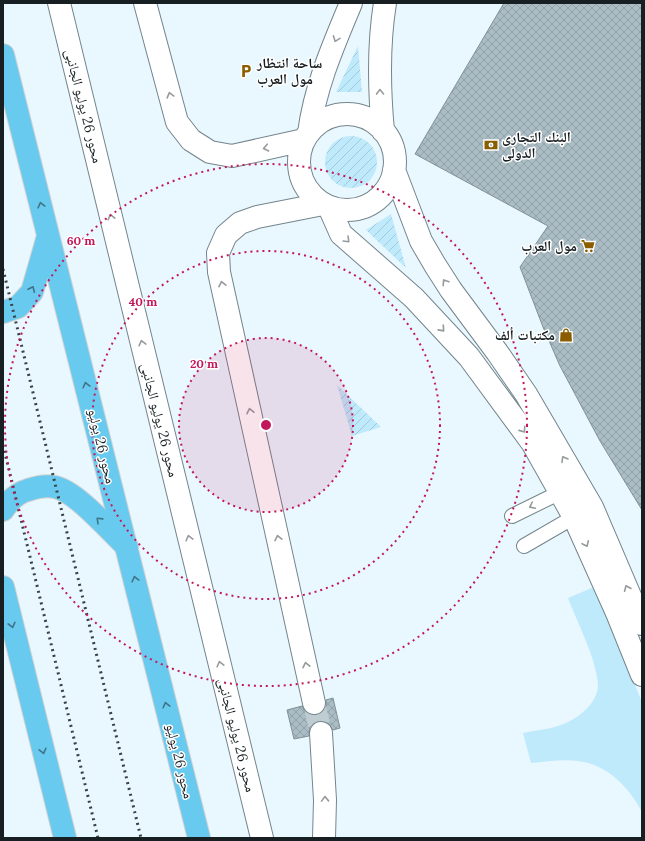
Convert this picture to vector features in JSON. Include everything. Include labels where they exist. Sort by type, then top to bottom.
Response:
[{"type":"highway","name":"محور 26 يوليو","points":[[3,55],[199,838]]},
{"type":"highway","points":[[3,312],[18,307],[32,292],[48,235]]},
{"type":"highway","points":[[3,510],[7,503],[21,492],[38,486],[55,487],[72,494],[127,548]]},
{"type":"highway","points":[[3,587],[65,838]]},
{"type":"street","name":"محور 26 يوليو الجانبى","points":[[59,3],[262,838]]},
{"type":"street","points":[[145,3],[177,122],[191,140],[210,152],[232,156],[306,137],[324,120],[340,114],[356,114],[371,120],[384,131],[391,142],[394,156],[394,170],[391,182],[384,192],[375,200],[365,206],[353,210],[326,205],[257,217],[240,223],[226,235],[218,253],[219,272],[314,703]]},
{"type":"street","points":[[351,3],[317,90],[306,137],[299,154],[299,169],[303,183],[311,195],[326,205],[342,234],[414,298],[469,357],[533,444],[569,488],[592,507],[642,624]]},
{"type":"street","points":[[384,131],[380,100],[380,62],[385,3]]},
{"type":"street","points":[[394,170],[421,241],[435,265],[526,394],[569,488],[574,518],[617,613],[642,675]]},
{"type":"street","points":[[321,733],[325,800],[324,838]]},
{"type":"lane","points":[[512,516],[569,488]]},
{"type":"lane","points":[[524,546],[592,507]]},
{"type":"shaded area","points":[[358,46],[362,92],[336,92]]},
{"type":"shaded area","points":[[351,136],[365,140],[373,148],[377,162],[373,176],[365,184],[351,188],[337,184],[329,176],[325,162],[329,148],[337,140]]},
{"type":"shaded area","points":[[391,214],[406,268],[366,230]]},
{"type":"shaded area","points":[[337,385],[381,427],[352,436]]},
{"type":"shaded area","points":[[594,587],[642,702],[642,812],[631,794],[624,786],[616,778],[598,766],[571,760],[531,763],[523,733],[556,727],[577,717],[592,703],[595,697],[598,685],[594,664],[568,598]]},
{"type":"building","name":"مول العرب","points":[[504,3],[642,3],[642,510],[600,441],[560,366],[520,267],[548,226],[415,154]]},
{"type":"building","points":[[333,698],[340,728],[333,730],[327,722],[320,721],[314,723],[310,727],[309,736],[294,739],[287,710],[302,706],[305,712],[310,715],[317,715],[323,712],[326,707],[326,700]]},
{"type":"tunnel","points":[[314,703],[321,733]]},
{"type":"railway","points":[[3,269],[141,838]]},
{"type":"railway","points":[[3,445],[98,838]]},
{"type":"place","name":"ساحة انتظار مول العرب","points":[[246,71]]},
{"type":"place","name":"البنك التجارى الدولى","points":[[491,145]]},
{"type":"place","name":"مول العرب","points":[[588,246]]},
{"type":"place","name":"مكتبات ألف","points":[[566,335]]}]
